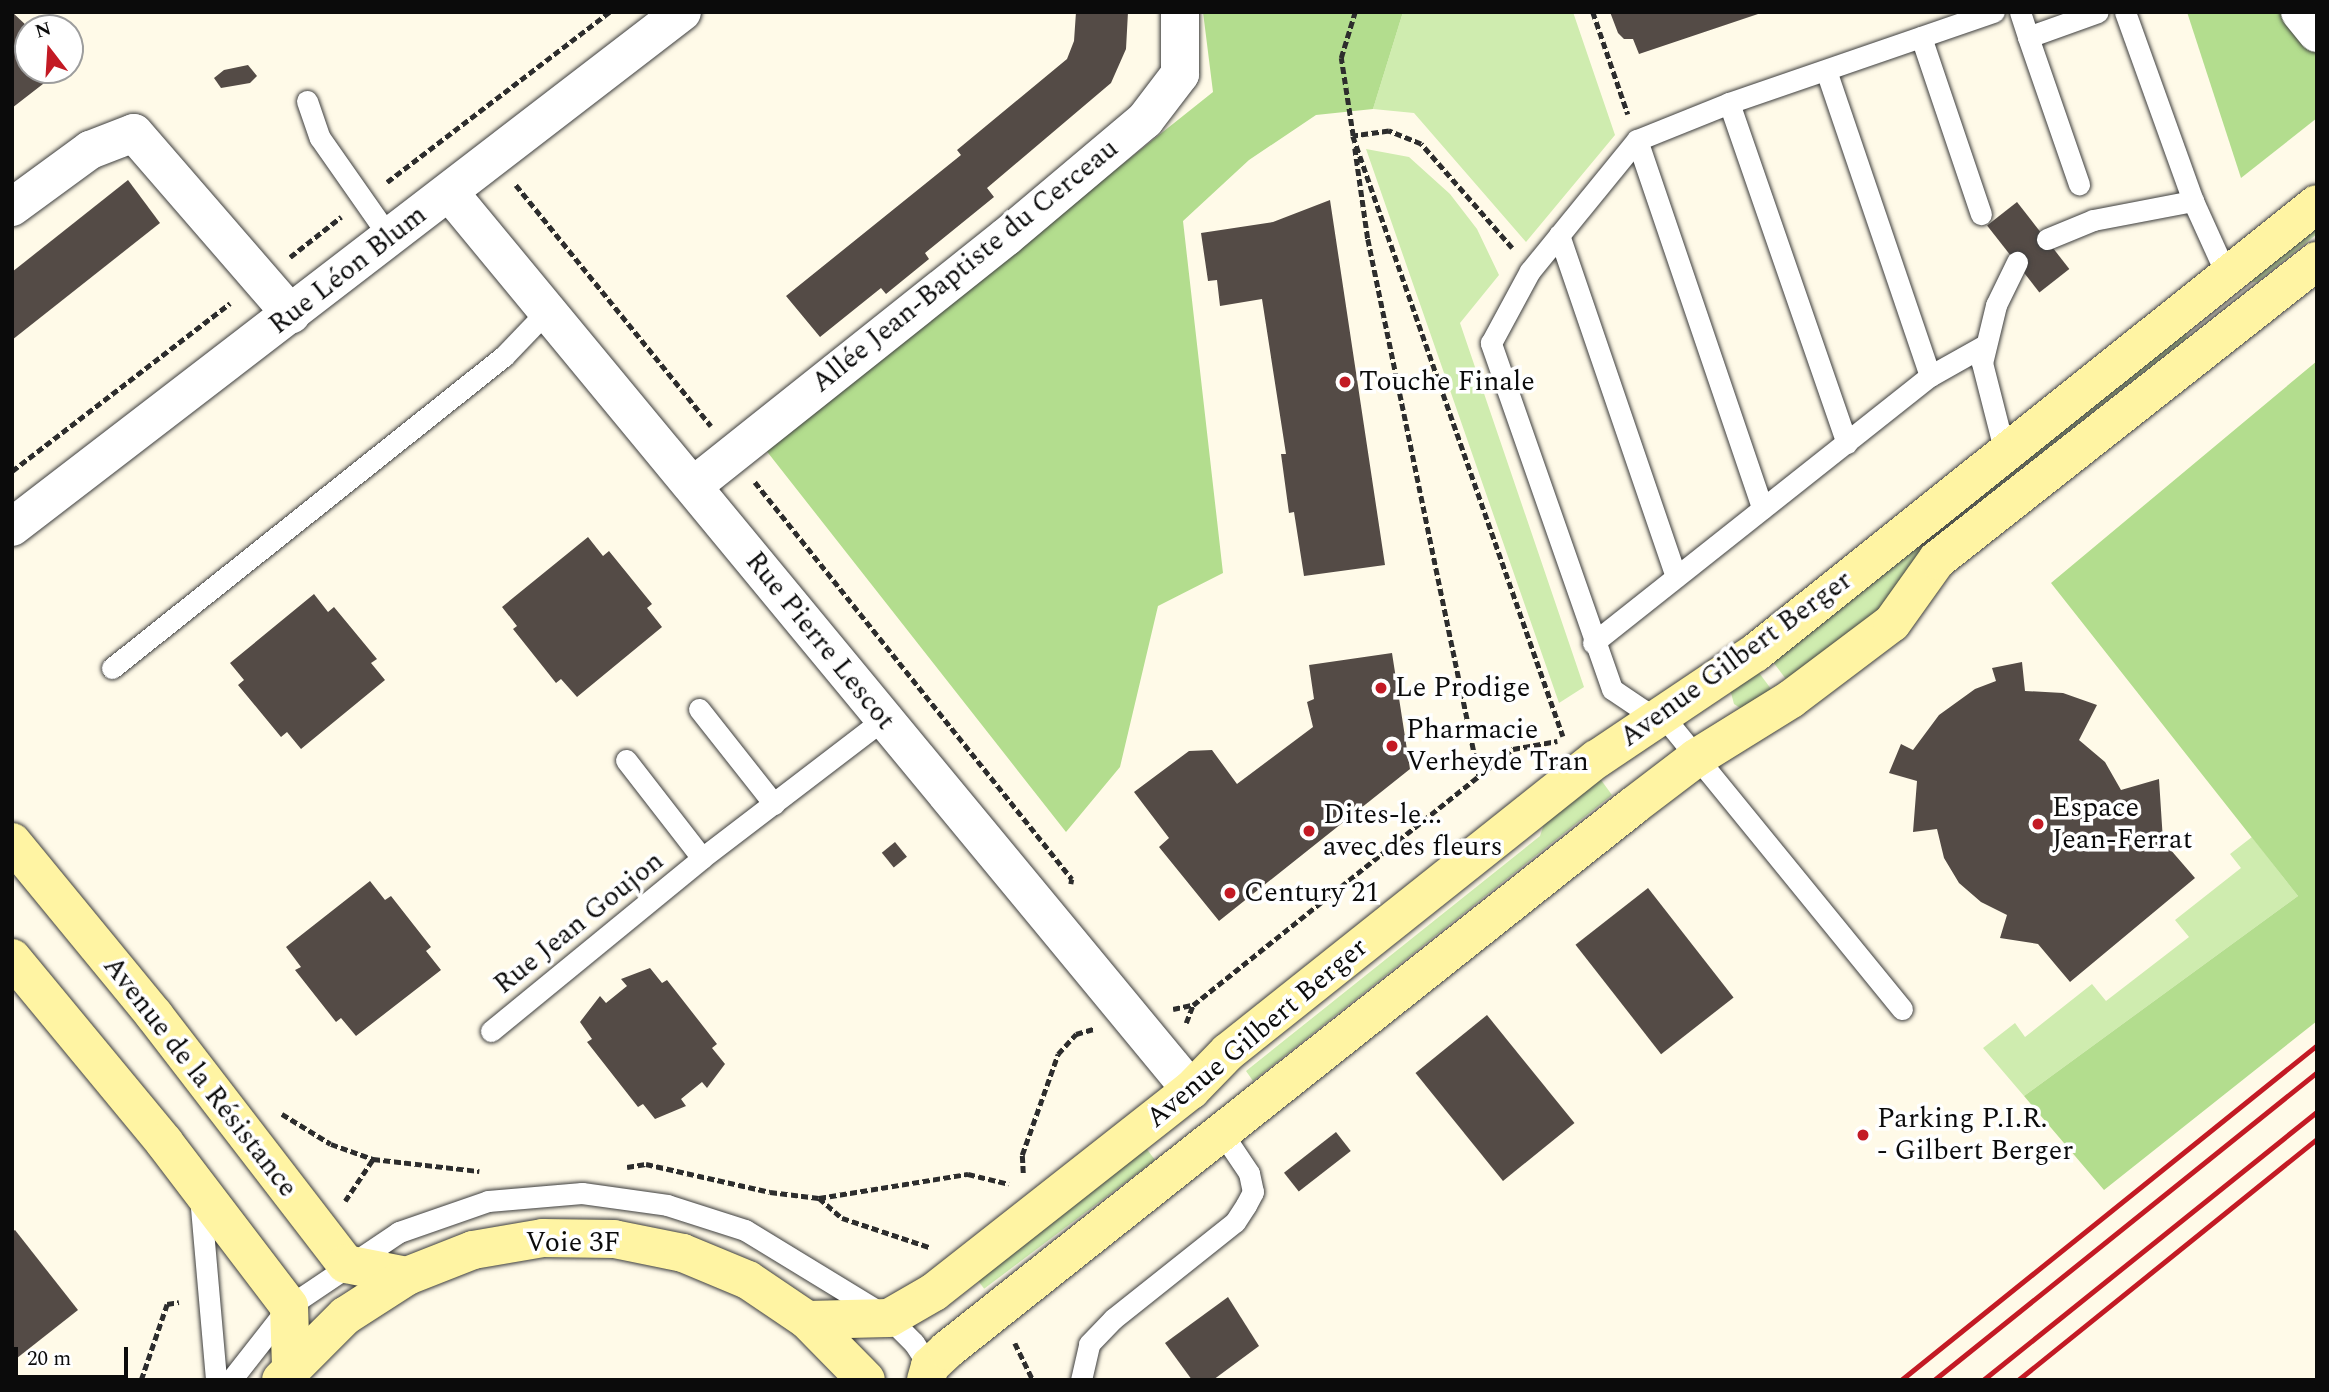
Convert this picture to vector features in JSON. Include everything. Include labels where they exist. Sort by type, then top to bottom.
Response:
[{"type":"street","name":"Rue Léon Blum","points":[[12,527],[682,12]]},
{"type":"street","name":"Allée Jean-Baptiste du Cerceau","points":[[693,486],[1006,237],[1145,120],[1180,74],[1180,12]]},
{"type":"street","points":[[2300,12],[2317,33]]},
{"type":"street","points":[[12,207],[90,150],[134,133],[291,314]]},
{"type":"street","name":"Rue Pierre Lescot","points":[[449,192],[1181,1078]]},
{"type":"street","name":"Avenue Gilbert Berger","points":[[807,1320],[889,1318],[934,1292],[1181,1078],[1228,1052],[1586,767],[1664,717],[1755,653],[2317,204]]},
{"type":"street","name":"Avenue Gilbert Berger","points":[[931,1375],[1222,1133],[1696,758],[1791,699],[1892,623],[1937,560],[2317,261]]},
{"type":"street","points":[[2227,276],[2232,330]]},
{"type":"street","name":"Avenue de la Résistance","points":[[12,842],[154,1015],[346,1264]]},
{"type":"street","points":[[12,958],[289,1306],[286,1373]]},
{"type":"street","points":[[1181,1078],[1222,1133]]},
{"type":"street","name":"Voie 3F","points":[[286,1373],[345,1316],[407,1276],[485,1248],[543,1238],[614,1239],[683,1253],[748,1280],[807,1320],[866,1380]]},
{"type":"street","points":[[346,1264],[407,1276]]},
{"type":"lane","points":[[1902,1009],[1664,717],[1643,710],[1612,689],[1593,643],[1490,343],[1530,271],[1637,140],[1730,103],[1994,12]]},
{"type":"lane","points":[[2020,12],[2079,184]]},
{"type":"lane","points":[[2028,37],[2098,12]]},
{"type":"lane","points":[[2126,12],[2193,201],[2227,276]]},
{"type":"lane","points":[[1921,37],[1981,214]]},
{"type":"lane","points":[[1826,71],[1930,376]]},
{"type":"lane","points":[[307,101],[320,138],[390,238]]},
{"type":"lane","points":[[1730,103],[1847,443]]},
{"type":"lane","points":[[1637,140],[1762,508]]},
{"type":"lane","points":[[2047,239],[2093,220],[2193,201]]},
{"type":"lane","points":[[1559,235],[1676,577]]},
{"type":"lane","points":[[2005,453],[1982,363],[1984,345],[1996,305],[2017,262]]},
{"type":"lane","points":[[112,668],[504,356],[548,310]]},
{"type":"lane","points":[[1593,643],[1930,376],[1984,345]]},
{"type":"lane","points":[[699,709],[774,804]]},
{"type":"lane","name":"Rue Jean Goujon","points":[[491,1031],[702,858],[884,719]]},
{"type":"lane","name":"Rue Jean Goujon","points":[[626,760],[702,858]]},
{"type":"lane","points":[[1081,1380],[1089,1344],[1097,1335],[1235,1222],[1246,1205],[1253,1192],[1249,1173],[1222,1133]]},
{"type":"lane","points":[[199,1191],[216,1380]]},
{"type":"lane","points":[[231,1380],[289,1306],[346,1264],[399,1232],[444,1214],[488,1201],[582,1193],[667,1205],[745,1230],[889,1318],[931,1375]]},
{"type":"path","points":[[12,471],[608,12]]},
{"type":"path","points":[[1355,12],[1341,58],[1368,239],[1479,776]]},
{"type":"path","points":[[1593,12],[1637,140]]},
{"type":"path","points":[[1353,136],[1389,131],[1421,144],[1530,271]]},
{"type":"path","points":[[1353,136],[1564,739]]},
{"type":"path","points":[[493,157],[1072,879],[1065,937]]},
{"type":"path","points":[[1023,1178],[1022,1155],[1058,1054],[1076,1034],[1193,1005],[1513,749],[1571,739]]},
{"type":"path","points":[[1181,1078],[1193,1005]]},
{"type":"path","points":[[278,1111],[331,1144],[373,1158],[486,1172]]},
{"type":"path","points":[[624,1168],[646,1164],[769,1192],[819,1198],[968,1174],[1014,1186]]},
{"type":"path","points":[[819,1198],[842,1218],[934,1248]]},
{"type":"path","points":[[141,1380],[167,1304],[182,1301],[181,1288]]},
{"type":"path","points":[[1010,1334],[1033,1380]]},
{"type":"green space","points":[[1203,12],[1403,12],[1373,109],[1316,115],[1249,160],[1183,221],[1223,573],[1158,606],[1120,767],[1066,832],[765,449],[1213,92]]},
{"type":"green space","points":[[1403,12],[1573,12],[1615,135],[1526,242],[1414,113],[1373,109]]},
{"type":"green space","points":[[2187,12],[2317,12],[2317,118],[2241,178]]},
{"type":"green space","points":[[1366,149],[1409,157],[1450,194],[1477,229],[1499,275],[1460,323],[1584,687],[1559,703]]},
{"type":"green space","points":[[2317,218],[2317,234],[2257,282],[2247,282]]},
{"type":"green space","points":[[2186,330],[2187,338],[1931,540],[1896,602],[1791,686],[1768,655]]},
{"type":"green space","points":[[2317,361],[2317,1021],[2104,1190],[2024,1096],[2298,896],[2051,583]]},
{"type":"green space","points":[[1754,666],[1777,697],[1746,712],[1734,704],[1730,689]]},
{"type":"green space","points":[[1596,773],[1612,795],[1253,1081],[1246,1071],[1540,836],[1548,812]]},
{"type":"green space","points":[[2252,837],[2298,896],[2024,1096],[1983,1048],[2015,1023],[2025,1037],[2092,984],[2106,1001],[2189,937],[2175,920],[2241,868],[2230,854]]},
{"type":"green space","points":[[1146,1148],[1155,1160],[984,1289],[975,1277]]},
{"type":"building","points":[[12,12],[14,84],[43,84],[12,108]]},
{"type":"building","points":[[1076,12],[1128,12],[1126,49],[1111,83],[987,188],[994,197],[925,253],[929,259],[886,294],[881,288],[820,337],[786,296],[961,155],[957,150],[1067,59],[1074,41]]},
{"type":"building","points":[[1610,12],[1761,13],[1639,54],[1633,39],[1624,39],[1618,33]]},
{"type":"building","points":[[248,65],[257,76],[250,83],[221,88],[214,78],[224,70]]},
{"type":"building","points":[[128,180],[160,223],[12,340],[12,272]]},
{"type":"building","points":[[1330,200],[1385,565],[1304,576],[1294,512],[1289,513],[1281,454],[1286,454],[1262,299],[1220,306],[1217,280],[1208,281],[1201,233],[1273,222]]},
{"type":"building","points":[[2017,202],[2069,269],[2039,292],[1987,225]]},
{"type":"building","points":[[588,537],[603,556],[609,551],[652,604],[647,608],[662,627],[577,697],[561,679],[556,683],[513,629],[517,626],[502,607]]},
{"type":"building","points":[[314,594],[328,612],[334,607],[377,659],[371,663],[385,680],[301,749],[287,732],[281,737],[238,685],[244,680],[230,663]]},
{"type":"building","points":[[1392,653],[1410,769],[1219,921],[1159,847],[1169,838],[1134,792],[1189,751],[1212,750],[1237,784],[1313,727],[1307,702],[1314,699],[1309,665]]},
{"type":"building","name":"Espace Jean-Ferrat","points":[[2022,662],[2025,691],[2063,693],[2097,705],[2079,740],[2105,762],[2121,790],[2159,779],[2163,841],[2195,878],[2070,982],[2038,944],[2000,938],[2007,915],[1981,902],[1959,883],[1944,858],[1937,829],[1913,832],[1917,781],[1889,773],[1901,744],[1913,750],[1939,715],[1975,689],[1996,681],[1992,668]]},
{"type":"building","points":[[895,842],[907,857],[894,867],[882,853]]},
{"type":"building","points":[[370,881],[385,900],[391,896],[431,947],[426,951],[441,970],[356,1036],[341,1018],[336,1022],[295,970],[301,967],[286,947]]},
{"type":"building","points":[[1648,888],[1734,998],[1661,1054],[1576,945]]},
{"type":"building","points":[[650,968],[662,983],[667,980],[717,1044],[712,1048],[725,1064],[707,1088],[702,1082],[681,1099],[686,1106],[655,1119],[643,1104],[638,1107],[587,1042],[592,1039],[580,1022],[600,996],[606,1003],[627,986],[621,979]]},
{"type":"building","points":[[1487,1015],[1574,1123],[1503,1181],[1416,1073]]},
{"type":"building","points":[[1336,1132],[1351,1151],[1299,1192],[1284,1173]]},
{"type":"building","points":[[15,1230],[78,1310],[12,1362],[12,1232]]},
{"type":"building","points":[[1228,1297],[1259,1346],[1213,1380],[1192,1380],[1165,1343]]},
{"type":"railway","points":[[1901,1380],[2317,1045]]},
{"type":"railway","points":[[1934,1380],[2317,1072]]},
{"type":"railway","points":[[1983,1380],[2317,1111]]},
{"type":"railway","points":[[2018,1380],[2317,1139]]},
{"type":"place","name":"Touche Finale","points":[[1345,382]]},
{"type":"place","name":"Le Prodige","points":[[1381,688]]},
{"type":"place","name":"Pharmacie Verheyde Tran","points":[[1392,746]]},
{"type":"place","name":"Espace Jean-Ferrat","points":[[2038,824]]},
{"type":"place","name":"Dites-le... avec des fleurs","points":[[1309,831]]},
{"type":"place","name":"Century 21","points":[[1230,893]]},
{"type":"place","name":"Parking P.I.R. - Gilbert Berger","points":[[1863,1135]]}]
